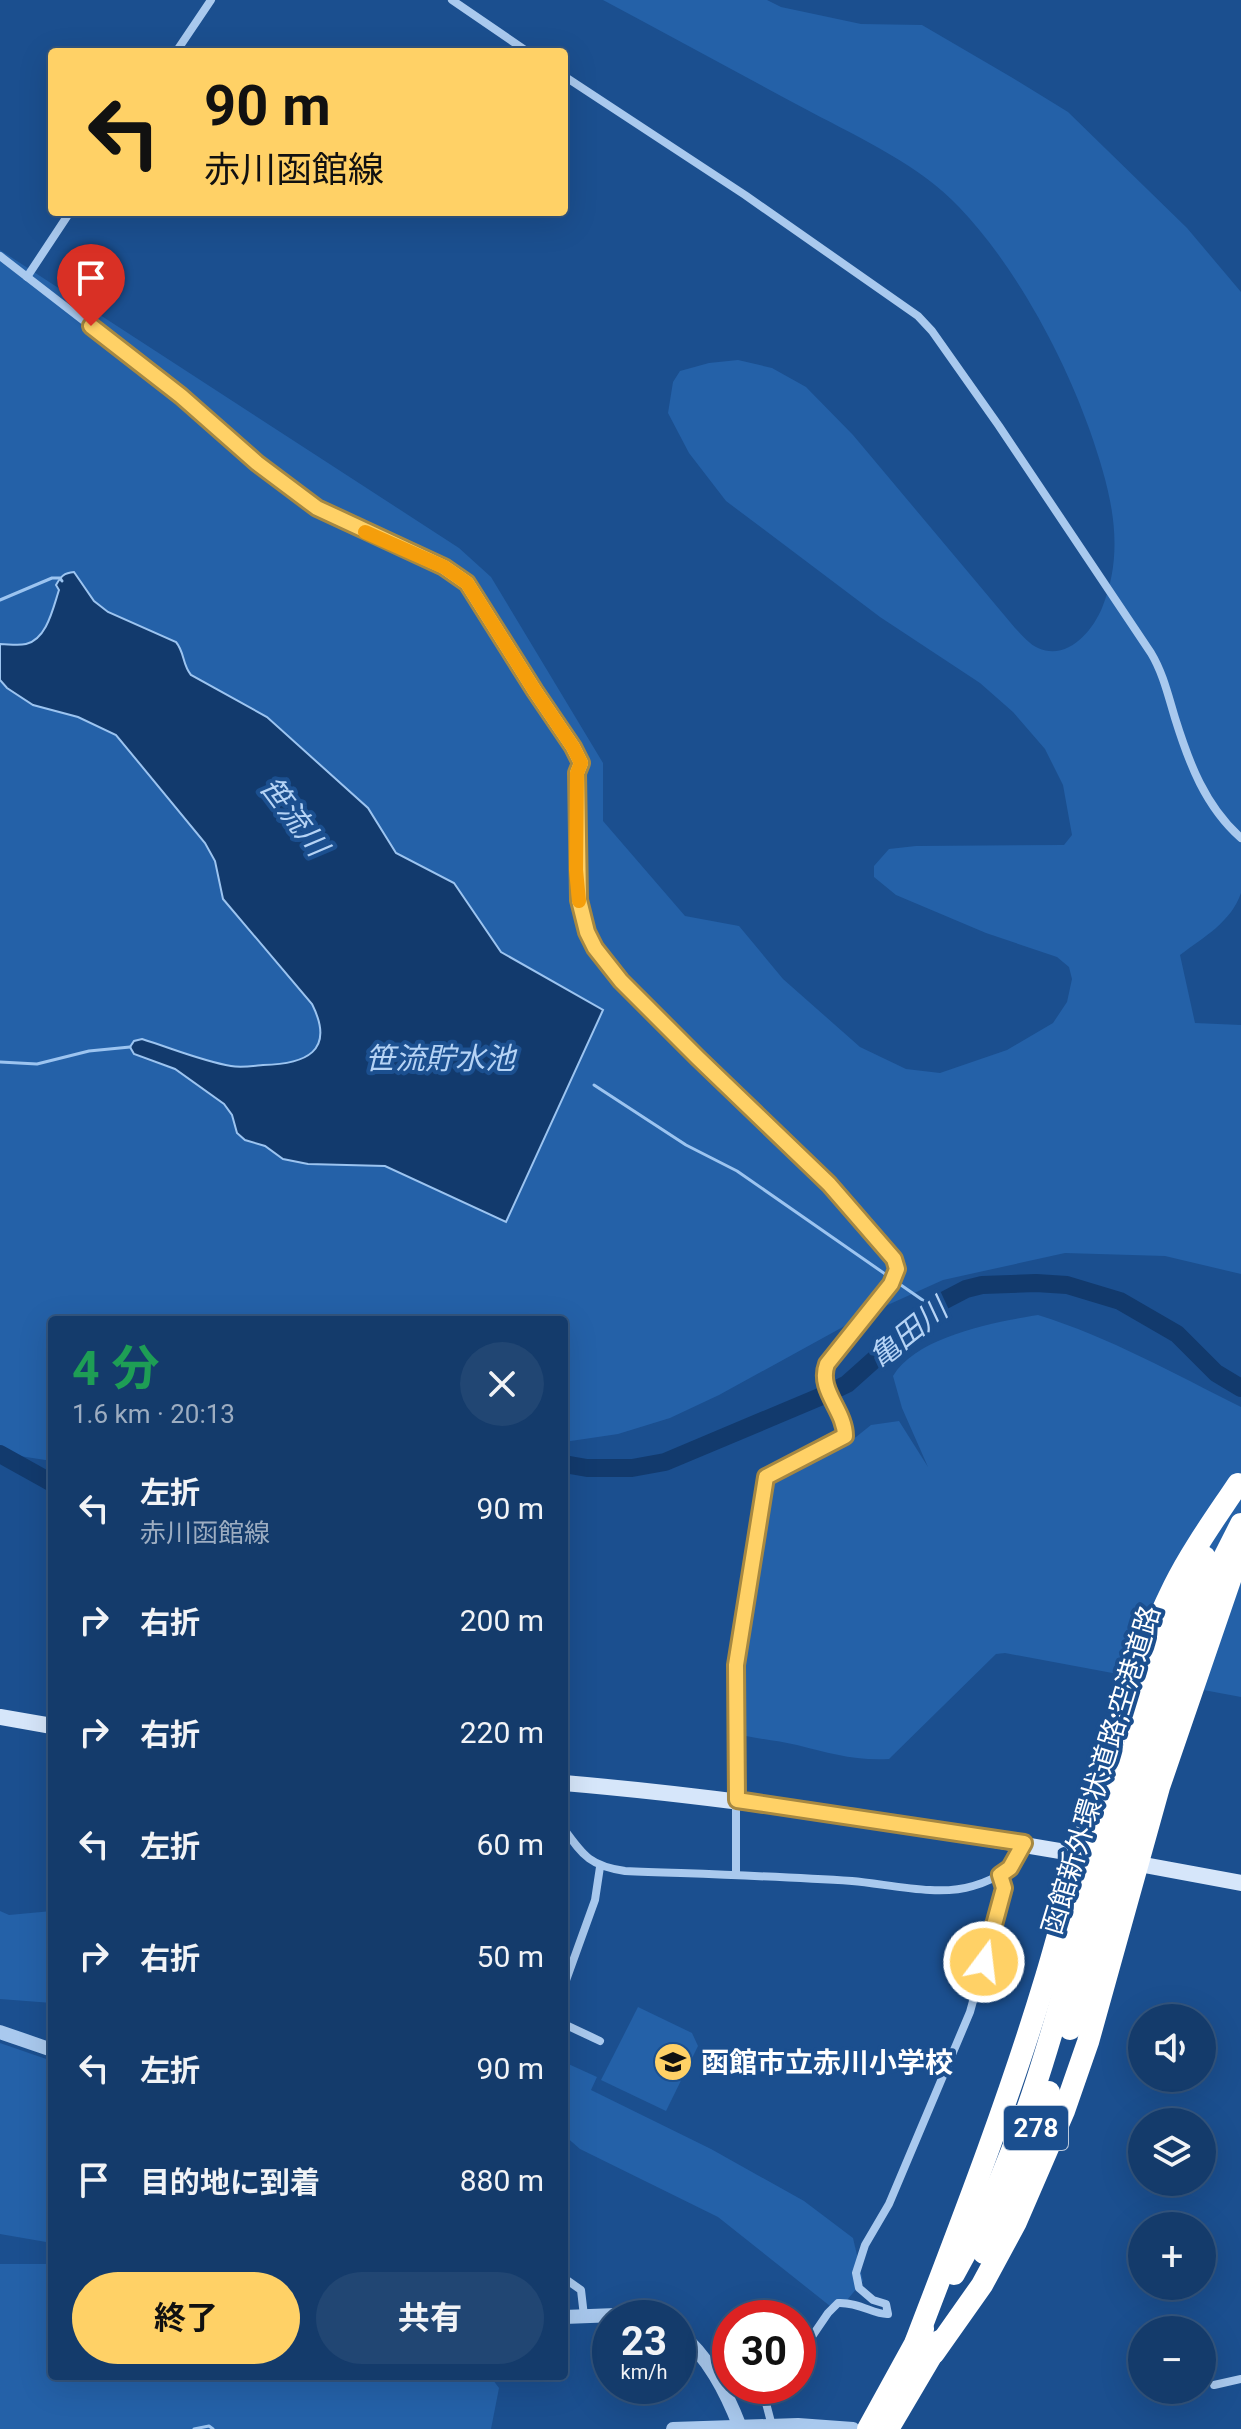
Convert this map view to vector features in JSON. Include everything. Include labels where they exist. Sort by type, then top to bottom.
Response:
[{"type":"highway","name":"函館新外環状道路;空港道路","points":[[888,2429],[1020,2126],[1100,1892],[1162,1658],[1240,1482]]},
{"type":"highway","points":[[925,2347],[1045,1978],[1122,1712],[1174,1588],[1196,1546],[1240,1482]]},
{"type":"highway","name":"函館新外環状道路;空港道路","points":[[1118,1829],[1204,1597],[1241,1524]]},
{"type":"highway","points":[[925,2347],[982,2285],[1041,2168],[1088,2042],[1159,1787],[1241,1548]]},
{"type":"highway","name":"函館新外環状道路;空港道路","points":[[868,2429],[925,2347]]},
{"type":"main road","points":[[0,1717],[48,1725]]},
{"type":"main road","points":[[568,1783],[737,1800],[1024,1843],[1241,1883]]},
{"type":"street","points":[[179,48],[211,0]]},
{"type":"street","points":[[452,0],[522,48]]},
{"type":"street","points":[[568,79],[849,265],[918,316],[932,331],[1151,653],[1160,669],[1192,768],[1223,822],[1241,838]]},
{"type":"street","points":[[27,277],[67,216]]},
{"type":"street","points":[[0,256],[181,396],[296,493],[341,520],[444,567],[467,583],[581,763],[577,773],[577,885],[587,932],[595,948],[621,981],[829,1184],[894,1259],[896,1275],[891,1284],[827,1364],[825,1385],[845,1426],[845,1436],[766,1477],[736,1665],[736,1875]]},
{"type":"street","points":[[568,1834],[580,1850],[600,1867],[625,1871],[840,1880],[941,1890],[974,1886],[1000,1875],[1010,1868],[1024,1843]]},
{"type":"street","points":[[568,1975],[595,1900],[600,1867]]},
{"type":"street","points":[[816,2331],[838,2303],[865,2306],[882,2315],[888,2314],[886,2304],[873,2300],[859,2288],[856,2273],[865,2245],[889,2204],[970,2012],[1004,1888],[1000,1875]]},
{"type":"street","points":[[568,2026],[600,2041]]},
{"type":"street","points":[[0,2032],[48,2049]]},
{"type":"street","points":[[568,2281],[581,2290],[584,2316]]},
{"type":"street","points":[[568,2317],[592,2316]]},
{"type":"street","points":[[696,2349],[714,2374],[740,2427]]},
{"type":"street","points":[[1216,2385],[1241,2379]]},
{"type":"street","points":[[766,2404],[772,2426]]},
{"type":"street","points":[[673,2429],[772,2426],[851,2429]]},
{"type":"shaded area","points":[[603,0],[767,0],[781,7],[861,24],[922,25],[1068,112],[1187,228],[1241,292],[1241,893],[1224,921],[1180,955],[1195,1023],[1241,1025],[1241,1274],[1165,1256],[1065,1253],[943,1280],[861,1317],[719,1395],[670,1418],[618,1434],[568,1441],[568,1316],[48,1316],[48,1460],[0,1453],[0,680],[33,705],[78,717],[116,735],[205,843],[215,861],[223,899],[312,1004],[319,1020],[318,1044],[312,1052],[292,1062],[231,1066],[142,1039],[141,1058],[174,1069],[224,1104],[232,1115],[237,1133],[245,1140],[265,1146],[283,1159],[308,1164],[385,1166],[506,1221],[603,1010],[501,952],[454,883],[396,853],[368,808],[267,717],[191,675],[176,643],[108,612],[94,601],[74,572],[59,590],[47,624],[35,640],[25,645],[0,644],[0,250],[459,548],[491,577],[603,763],[603,821],[685,916],[739,926],[783,979],[860,1047],[906,1069],[940,1073],[1007,1050],[1053,1023],[1067,1002],[1072,979],[1069,967],[1057,957],[986,933],[896,895],[874,877],[874,866],[889,849],[916,846],[1064,845],[1072,835],[1063,785],[1045,749],[1013,712],[980,683],[880,617],[726,501],[689,453],[668,413],[673,382],[680,371],[709,363],[738,360],[772,368],[806,387],[853,435],[1015,628],[1032,644],[1049,651],[1059,651],[1077,642],[1092,626],[1109,585],[1113,563],[1113,518],[1090,431],[1066,372],[1018,283],[979,230],[944,192],[869,143]]},
{"type":"shaded area","points":[[1038,1315],[1116,1345],[1241,1407],[1241,1697],[1005,1653],[996,1654],[889,1759],[853,1758],[741,1735],[742,1667],[772,1478],[856,1437],[871,1425],[899,1421],[928,1467],[902,1408],[893,1376],[904,1362],[938,1341],[980,1327]]},
{"type":"shaded area","points":[[0,1911],[9,1915],[48,1911],[48,2003],[0,1999]]},
{"type":"shaded area","points":[[638,2007],[692,2033],[698,2046],[666,2111],[601,2080]]},
{"type":"shaded area","points":[[0,2043],[48,2060],[48,2242],[0,2234]]},
{"type":"shaded area","points":[[568,2064],[597,2077],[591,2090],[711,2149],[804,2201],[853,2238],[863,2281],[847,2300],[830,2306],[718,2217],[580,2149],[568,2138]]},
{"type":"shaded area","points":[[0,2264],[48,2264],[48,2380],[493,2380],[499,2388],[491,2429],[0,2429]]},
{"type":"water","name":"笹流貯水池","points":[[74,572],[94,601],[108,612],[176,642],[191,675],[267,717],[368,808],[396,853],[454,883],[501,952],[603,1010],[506,1222],[385,1166],[308,1164],[283,1159],[265,1146],[245,1140],[237,1133],[232,1115],[224,1104],[175,1069],[134,1054],[130,1047],[134,1041],[142,1039],[231,1066],[292,1062],[312,1052],[318,1044],[319,1020],[312,1004],[223,899],[215,861],[205,843],[116,735],[78,717],[33,705],[0,680],[0,644],[26,644],[39,636],[48,622],[59,590],[56,585],[63,576]]},
{"type":"waterway","name":"笹流川","points":[[0,600],[52,578],[62,581]]},
{"type":"waterway","points":[[0,1062],[37,1064],[89,1051],[130,1047]]},
{"type":"waterway","name":"笹流川","points":[[594,1085],[686,1145],[737,1171],[934,1308]]},
{"type":"waterway","name":"亀田川","points":[[568,1465],[632,1468],[665,1462],[822,1396],[847,1384],[885,1350],[913,1331],[943,1301],[982,1285],[1067,1285],[1120,1301],[1177,1334],[1216,1373],[1241,1388]]},
{"type":"waterway","name":"亀田川","points":[[0,1454],[48,1481]]},
{"type":"waterway","points":[[194,2429],[209,2426],[213,2429]]},
{"type":"slow traffic","points":[[365,532],[444,567],[467,583],[573,747],[581,763],[577,773],[576,870],[579,901]]},
{"type":"place","name":"函館市立赤川小学校","points":[[673,2062]]},
{"type":"route","points":[[91,326],[181,396],[257,463],[317,508],[444,567],[475,592],[581,763],[577,773],[576,870],[579,900],[587,932],[595,948],[621,981],[829,1184],[894,1259],[897,1269],[891,1284],[824,1371],[825,1385],[845,1426],[845,1436],[766,1477],[736,1665],[737,1800],[1024,1843],[1010,1868],[1000,1875],[1004,1888],[984,1962]]}]
